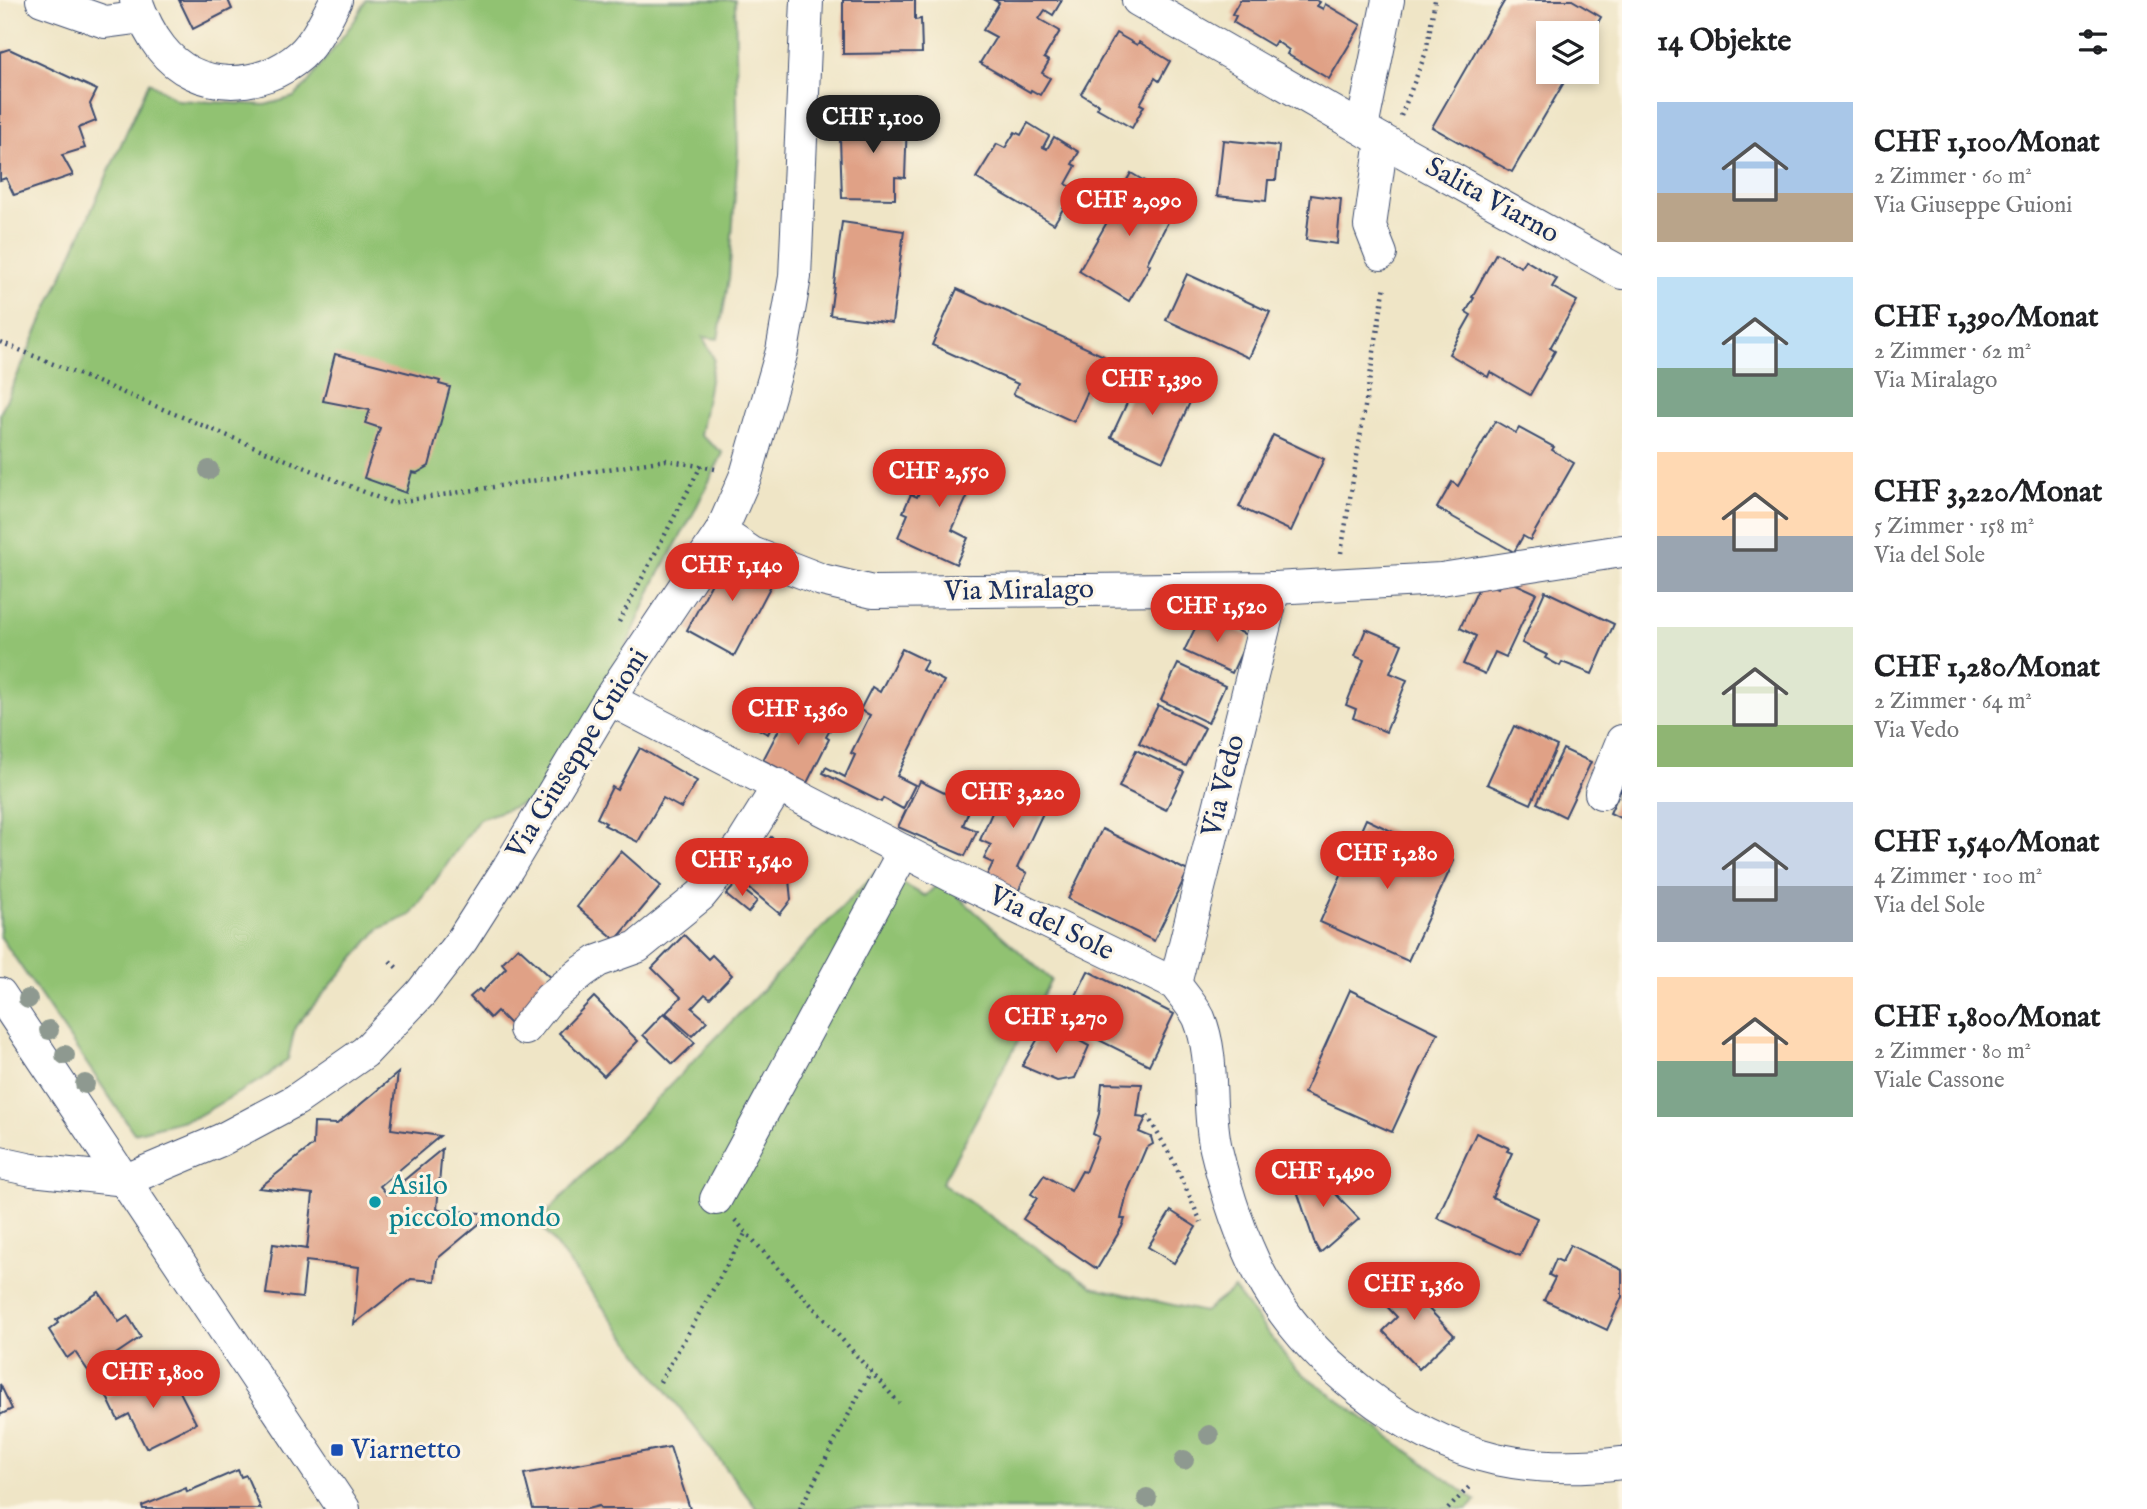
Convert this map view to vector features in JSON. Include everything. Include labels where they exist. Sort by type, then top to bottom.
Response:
[{"type":"street","points":[[42,0],[105,22],[139,8],[162,50],[184,67],[211,79],[245,83],[275,73],[303,53],[313,41],[336,0]]},
{"type":"street","name":"Via Giuseppe Guioni","points":[[126,1180],[221,1140],[296,1100],[366,1052],[421,993],[462,940],[609,699],[721,532],[746,475],[782,351],[794,277],[807,0]]},
{"type":"street","name":"Salita Viarno","points":[[1138,0],[1622,273]]},
{"type":"street","points":[[1381,254],[1370,226],[1388,0]]},
{"type":"street","name":"Via Miralago","points":[[721,532],[752,553],[822,580],[873,592],[1274,588],[1440,579],[1622,551]]},
{"type":"street","name":"Via Vedo","points":[[1175,984],[1274,588]]},
{"type":"street","name":"Via del Sole","points":[[609,699],[904,850],[1175,984],[1198,1017],[1207,1048],[1215,1146],[1240,1226],[1261,1274],[1284,1310],[1317,1350],[1359,1389],[1409,1423],[1446,1443],[1496,1459],[1544,1466],[1622,1463]]},
{"type":"street","points":[[1601,793],[1622,741]]},
{"type":"street","points":[[525,1029],[549,999],[582,972],[598,961],[637,947],[701,895],[741,846],[779,785]]},
{"type":"street","points":[[716,1199],[904,850]]},
{"type":"street","points":[[0,994],[344,1509]]},
{"type":"street","points":[[0,1163],[32,1170],[126,1180]]},
{"type":"path","points":[[1378,137],[1426,52],[1434,0]]},
{"type":"path","points":[[1336,584],[1387,271],[1381,254]]},
{"type":"path","points":[[0,342],[391,503],[666,460],[746,475]]},
{"type":"path","points":[[1147,1115],[1173,1160],[1205,1231]]},
{"type":"path","points":[[716,1199],[900,1403]]},
{"type":"path","points":[[660,1382],[746,1232]]},
{"type":"path","points":[[800,1509],[871,1371]]},
{"type":"green space","points":[[366,0],[735,0],[738,151],[729,279],[718,339],[703,337],[714,359],[700,435],[723,453],[693,514],[655,581],[616,671],[548,795],[479,819],[411,915],[379,929],[295,1027],[288,1059],[269,1075],[196,1117],[134,1133],[0,936],[0,414],[149,82],[177,100],[265,105],[294,97],[355,20]]},
{"type":"green space","points":[[878,870],[925,896],[941,881],[1051,980],[942,1183],[1093,1287],[1204,1312],[1234,1289],[1295,1368],[1476,1501],[1468,1509],[757,1509],[538,1222]]},
{"type":"building","points":[[179,0],[228,0],[232,9],[193,29]]},
{"type":"building","points":[[843,0],[915,0],[915,20],[921,19],[922,53],[843,54]]},
{"type":"building","points":[[994,0],[1062,0],[1053,15],[1045,10],[1039,19],[1060,31],[1044,58],[1049,61],[1042,73],[1050,78],[1040,95],[980,63],[996,37],[983,30],[999,3]]},
{"type":"building","points":[[1240,0],[1316,0],[1320,2],[1317,6],[1323,9],[1325,4],[1361,25],[1329,79],[1287,54],[1289,50],[1276,41],[1273,46],[1233,22],[1236,16],[1232,14]]},
{"type":"building","points":[[1505,0],[1572,0],[1601,17],[1599,21],[1536,21],[1536,84],[1563,84],[1512,172],[1432,127]]},
{"type":"building","points":[[1116,33],[1137,45],[1139,42],[1170,61],[1159,81],[1155,78],[1140,104],[1144,106],[1132,128],[1097,108],[1099,105],[1081,94]]},
{"type":"building","points":[[9,49],[97,90],[90,104],[96,121],[78,128],[85,148],[62,155],[73,175],[14,195],[6,178],[0,180],[0,52]]},
{"type":"building","points":[[851,107],[907,120],[905,178],[895,177],[895,199],[842,198],[840,138],[844,138]]},
{"type":"building","points":[[1028,123],[1049,136],[1043,147],[1047,149],[1054,137],[1079,152],[1072,164],[1076,166],[1066,184],[1075,189],[1054,224],[976,178],[997,144],[1005,148],[1015,132],[1021,135]]},
{"type":"building","points":[[1223,140],[1279,146],[1276,180],[1268,180],[1266,201],[1217,196]]},
{"type":"building","points":[[1131,173],[1173,198],[1165,213],[1171,216],[1147,263],[1150,265],[1129,301],[1079,271],[1114,210],[1110,209]]},
{"type":"building","points":[[1311,195],[1341,199],[1337,244],[1306,240]]},
{"type":"building","points":[[842,222],[904,231],[892,323],[830,315]]},
{"type":"building","points":[[1496,253],[1521,267],[1525,260],[1557,279],[1552,287],[1577,301],[1550,348],[1555,351],[1530,395],[1490,372],[1488,377],[1449,354],[1471,315],[1466,312],[1474,298],[1472,297]]},
{"type":"building","points":[[1187,274],[1270,312],[1249,358],[1166,320]]},
{"type":"building","points":[[957,289],[1104,356],[1074,422],[1013,394],[1018,384],[932,345]]},
{"type":"building","points":[[335,354],[440,381],[439,384],[450,387],[429,466],[417,473],[412,472],[406,493],[364,478],[380,428],[365,423],[370,410],[323,401]]},
{"type":"building","points":[[1141,373],[1192,398],[1163,461],[1111,437]]},
{"type":"building","points":[[1495,421],[1516,433],[1519,428],[1554,447],[1552,450],[1574,463],[1530,540],[1523,536],[1514,552],[1437,508],[1452,482],[1458,486]]},
{"type":"building","points":[[1273,435],[1324,459],[1291,531],[1239,507]]},
{"type":"building","points":[[937,453],[978,473],[952,530],[968,538],[956,564],[898,537],[908,514],[903,512],[911,494],[917,497]]},
{"type":"building","points":[[729,551],[776,576],[734,656],[687,630]]},
{"type":"building","points":[[1503,578],[1536,593],[1506,657],[1495,652],[1485,674],[1463,664],[1476,636],[1460,628],[1482,581],[1498,588]]},
{"type":"building","points":[[1545,591],[1614,624],[1592,674],[1562,662],[1560,666],[1545,658],[1547,655],[1522,643]]},
{"type":"building","points":[[1202,614],[1249,636],[1232,673],[1184,651]]},
{"type":"building","points":[[1366,629],[1402,644],[1390,673],[1407,680],[1386,732],[1353,718],[1356,709],[1346,705],[1364,660],[1355,656]]},
{"type":"building","points":[[902,649],[927,661],[922,670],[944,681],[897,776],[915,785],[903,809],[883,798],[881,802],[823,773],[826,767],[845,777],[855,755],[851,753],[870,715],[860,710],[872,687],[880,692]]},
{"type":"building","points":[[1178,664],[1225,686],[1208,723],[1161,700]]},
{"type":"building","points":[[748,691],[781,708],[768,734],[735,717]]},
{"type":"building","points":[[1158,705],[1205,728],[1186,766],[1139,743]]},
{"type":"building","points":[[796,712],[830,730],[826,737],[829,739],[807,783],[763,760],[786,716],[792,720]]},
{"type":"building","points":[[1514,726],[1557,746],[1531,804],[1487,784]]},
{"type":"building","points":[[640,748],[697,781],[681,808],[663,798],[638,842],[604,825],[606,823],[597,818],[612,787],[617,790]]},
{"type":"building","points":[[1563,749],[1591,762],[1565,817],[1537,803]]},
{"type":"building","points":[[1136,750],[1184,772],[1166,810],[1119,787]]},
{"type":"building","points":[[1009,774],[1052,794],[1017,868],[1027,873],[1018,892],[986,877],[993,863],[984,859],[991,845],[980,840]]},
{"type":"building","points":[[920,781],[971,806],[963,825],[977,831],[965,856],[898,827]]},
{"type":"building","points":[[1622,787],[1622,819],[1610,813]]},
{"type":"building","points":[[1366,819],[1454,861],[1408,961],[1320,922]]},
{"type":"building","points":[[1102,829],[1188,871],[1154,941],[1068,899]]},
{"type":"building","points":[[771,837],[786,849],[791,900],[780,914],[738,879]]},
{"type":"building","points":[[621,851],[661,886],[616,940],[577,907]]},
{"type":"building","points":[[736,884],[757,901],[748,913],[726,895]]},
{"type":"building","points":[[684,935],[708,959],[712,955],[732,975],[710,998],[705,994],[692,1008],[707,1021],[692,1036],[666,1013],[681,997],[652,968]]},
{"type":"building","points":[[518,947],[556,982],[511,1025],[497,1011],[490,1018],[470,997],[479,989],[482,992],[506,968],[502,963]]},
{"type":"building","points":[[1088,971],[1174,1014],[1149,1065],[1063,1022]]},
{"type":"building","points":[[1350,990],[1438,1033],[1392,1132],[1304,1093]]},
{"type":"building","points":[[594,997],[638,1041],[604,1076],[559,1033]]},
{"type":"building","points":[[664,1013],[695,1043],[673,1064],[643,1035]]},
{"type":"building","points":[[1047,1023],[1089,1046],[1075,1078],[1057,1081],[1022,1066]]},
{"type":"building","name":"Asilo piccolo mondo","points":[[398,1073],[391,1129],[440,1136],[380,1186],[387,1194],[442,1149],[437,1209],[491,1214],[437,1259],[435,1281],[411,1279],[354,1324],[359,1267],[306,1261],[302,1298],[266,1294],[273,1244],[307,1249],[313,1194],[259,1188],[313,1145],[314,1123],[337,1124]]},
{"type":"building","points":[[1102,1083],[1142,1084],[1137,1117],[1146,1118],[1139,1132],[1151,1137],[1153,1144],[1146,1148],[1127,1193],[1121,1219],[1125,1219],[1122,1227],[1097,1269],[1023,1219],[1037,1198],[1031,1194],[1044,1175],[1071,1191],[1082,1171],[1085,1172],[1099,1137],[1093,1134],[1099,1114]]},
{"type":"building","points":[[1476,1133],[1509,1148],[1507,1151],[1512,1153],[1492,1197],[1537,1218],[1520,1256],[1437,1218]]},
{"type":"building","points":[[1309,1165],[1359,1219],[1320,1253],[1293,1179]]},
{"type":"building","points":[[1171,1211],[1196,1227],[1174,1263],[1148,1247]]},
{"type":"building","points":[[1570,1245],[1622,1270],[1622,1297],[1607,1330],[1544,1300],[1555,1278],[1549,1275],[1556,1259],[1562,1262]]},
{"type":"building","points":[[1406,1272],[1429,1297],[1423,1303],[1454,1335],[1419,1369],[1383,1331],[1397,1317],[1379,1298]]},
{"type":"building","points":[[99,1292],[119,1322],[128,1316],[141,1337],[89,1372],[75,1352],[67,1358],[49,1330],[58,1323],[56,1320]]},
{"type":"building","points":[[149,1377],[153,1388],[173,1378],[196,1423],[146,1448],[129,1414],[118,1420],[107,1397]]},
{"type":"building","points":[[0,1384],[12,1409],[0,1415]]},
{"type":"building","points":[[670,1447],[690,1509],[601,1509],[599,1506],[587,1509],[533,1509],[524,1474]]},
{"type":"building","points":[[238,1470],[241,1477],[246,1475],[261,1509],[143,1509],[142,1506],[186,1488],[187,1492]]},
{"type":"place","name":"Asilo piccolo mondo","points":[[375,1202]]},
{"type":"place","name":"Viarnetto","points":[[337,1450]]}]
